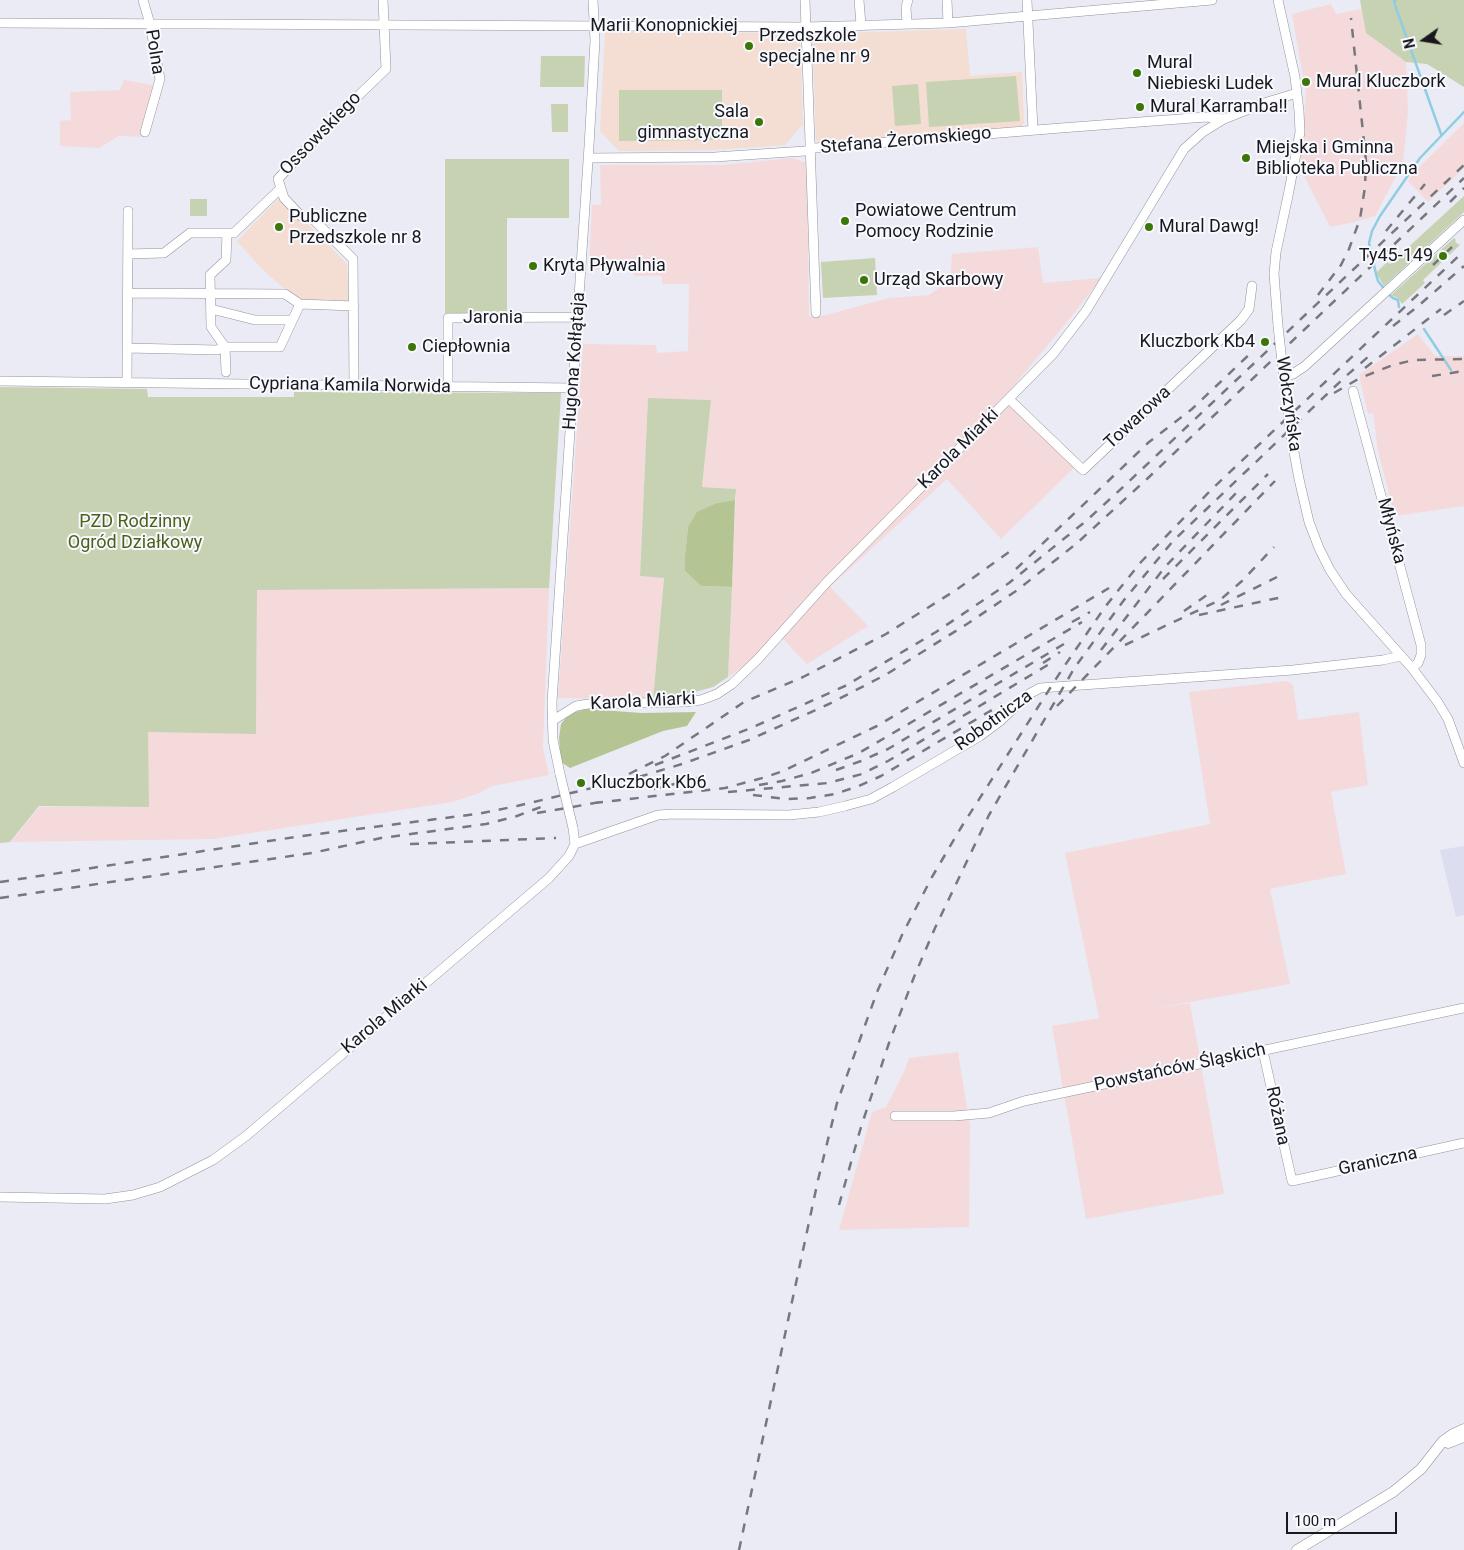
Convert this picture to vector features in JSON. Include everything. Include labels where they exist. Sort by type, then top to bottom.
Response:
[{"type":"main road","points":[[1297,1550],[1393,1492],[1420,1468],[1448,1437],[1464,1429]]},
{"type":"main road","points":[[1438,1447],[1464,1437]]},
{"type":"street","name":"Polna","points":[[143,0],[150,24],[160,79],[145,132]]},
{"type":"street","points":[[0,23],[385,26],[383,0]]},
{"type":"street","name":"Hugona Kołłątaja","points":[[552,721],[588,158],[595,26],[593,0]]},
{"type":"street","points":[[805,0],[816,313]]},
{"type":"street","points":[[859,0],[861,25]]},
{"type":"street","points":[[907,24],[906,7],[908,0]]},
{"type":"street","points":[[947,0],[948,23]]},
{"type":"street","points":[[1027,0],[1033,130]]},
{"type":"street","name":"Marii Konopnickiej","points":[[385,26],[806,27],[948,23],[1212,0]]},
{"type":"street","name":"Wołczyńska","points":[[1278,0],[1290,49],[1297,93],[1300,132],[1276,252],[1274,274],[1287,404],[1299,479],[1310,522],[1330,570],[1346,594],[1412,668],[1448,719],[1464,763]]},
{"type":"street","name":"Ossowskiego","points":[[354,386],[354,259],[310,216],[301,216],[284,198],[278,179],[326,127],[386,67],[385,26]]},
{"type":"street","name":"Karola Miarki","points":[[552,721],[576,706],[701,700],[717,694],[732,684],[758,660],[827,582],[1053,354],[1086,311],[1184,149],[1203,132],[1224,119],[1264,103],[1297,93]]},
{"type":"street","name":"Stefana Żeromskiego","points":[[588,158],[715,157],[1206,117],[1224,119]]},
{"type":"street","points":[[128,254],[164,253],[190,233],[234,233],[281,188]]},
{"type":"street","points":[[127,383],[128,211]]},
{"type":"street","points":[[1284,376],[1294,374],[1305,366],[1464,220]]},
{"type":"street","points":[[226,372],[225,348],[211,327],[210,275],[226,260],[227,233]]},
{"type":"street","name":"Towarowa","points":[[1009,399],[1083,470],[1241,320],[1249,309],[1252,286]]},
{"type":"street","points":[[128,293],[285,294],[300,304],[354,306]]},
{"type":"street","points":[[127,348],[217,350],[225,348],[280,347],[300,304]]},
{"type":"street","points":[[211,308],[255,320],[292,320]]},
{"type":"street","name":"Jaronia","points":[[448,387],[448,318],[578,317]]},
{"type":"street","name":"Cypriana Kamila Norwida","points":[[0,381],[573,388]]},
{"type":"street","name":"Młyńska","points":[[1353,391],[1421,645],[1421,655],[1418,663],[1412,668]]},
{"type":"street","name":"Robotnicza","points":[[575,844],[658,815],[789,814],[837,808],[871,799],[980,736],[999,722],[1029,694],[1040,688],[1293,670],[1383,660],[1400,656]]},
{"type":"street","points":[[552,721],[553,740],[575,844]]},
{"type":"street","name":"Karola Miarki","points":[[0,1197],[105,1199],[133,1195],[160,1187],[213,1160],[246,1136],[550,878],[570,856],[575,844]]},
{"type":"street","name":"Powstańców Śląskich","points":[[895,1116],[954,1116],[989,1113],[1024,1101],[1464,1008]]},
{"type":"street","name":"Różana","points":[[1263,1051],[1292,1181]]},
{"type":"street","name":"Graniczna","points":[[1292,1181],[1464,1143]]},
{"type":"shaded area","points":[[1331,4],[1336,14],[1362,9],[1366,33],[1406,62],[1408,112],[1403,163],[1375,216],[1330,227],[1300,168],[1306,93],[1292,14]]},
{"type":"shaded area","points":[[966,29],[970,76],[1022,72],[1024,123],[1022,126],[819,143],[816,140],[812,34]]},
{"type":"shaded area","points":[[605,32],[797,33],[800,36],[803,124],[785,145],[714,150],[619,151],[600,131]]},
{"type":"shaded area","points":[[124,80],[163,87],[148,137],[119,136],[99,148],[60,146],[60,121],[71,120],[70,92],[120,90]]},
{"type":"shaded area","points":[[1464,123],[1464,168],[1428,202],[1408,181],[1411,175]]},
{"type":"shaded area","points":[[792,158],[807,163],[809,317],[822,316],[889,298],[929,295],[950,280],[952,254],[1038,247],[1043,283],[1101,278],[1006,395],[1075,467],[1001,539],[947,479],[830,587],[868,626],[807,664],[783,639],[728,677],[736,489],[702,487],[711,400],[648,398],[640,576],[664,577],[653,700],[558,698],[583,344],[656,345],[657,353],[688,351],[689,284],[662,284],[662,276],[634,276],[633,269],[589,270],[592,205],[601,205],[600,165],[722,165]]},
{"type":"shaded area","points":[[279,198],[301,220],[308,224],[347,264],[349,301],[301,300],[288,292],[261,268],[237,241]]},
{"type":"shaded area","points":[[1418,334],[1435,356],[1464,356],[1464,506],[1395,516],[1378,451],[1373,413],[1368,414],[1359,375]]},
{"type":"shaded area","points":[[549,588],[543,747],[549,775],[492,786],[477,794],[452,802],[213,839],[11,842],[39,807],[148,807],[148,732],[256,733],[257,590]]},
{"type":"shaded area","points":[[1286,681],[1293,685],[1298,720],[1359,712],[1368,785],[1331,792],[1346,874],[1270,889],[1290,984],[1151,1009],[1190,1003],[1224,1194],[1086,1219],[1052,1026],[1099,1018],[1065,853],[1210,824],[1189,692]]},
{"type":"shaded area","points":[[1464,846],[1464,915],[1456,917],[1440,850]]},
{"type":"shaded area","points":[[958,1052],[970,1126],[969,1227],[839,1230],[872,1112],[886,1107],[909,1058]]},
{"type":"green space","points":[[1360,0],[1464,0],[1464,87],[1427,64],[1406,62],[1366,33]]},
{"type":"green space","points":[[541,56],[585,56],[584,87],[540,87]]},
{"type":"green space","points":[[1016,76],[1020,121],[929,127],[926,82]]},
{"type":"green space","points":[[918,84],[921,124],[895,126],[892,86]]},
{"type":"green space","points":[[619,90],[722,90],[722,140],[619,141]]},
{"type":"green space","points":[[551,104],[568,104],[568,132],[552,132]]},
{"type":"green space","points":[[445,159],[569,159],[569,218],[507,218],[507,314],[445,314]]},
{"type":"green space","points":[[1464,196],[1464,212],[1384,286],[1376,273],[1387,262],[1390,264]]},
{"type":"green space","points":[[190,199],[207,199],[207,216],[190,216]]},
{"type":"green space","points":[[1454,238],[1455,242],[1460,245],[1423,280],[1425,283],[1402,304],[1398,298],[1391,295]]},
{"type":"green space","points":[[875,258],[877,295],[823,298],[821,262]]},
{"type":"green space","name":"PZD Rodzinny Ogród Działkowy","points":[[0,387],[147,389],[148,397],[294,397],[294,392],[561,393],[549,588],[257,590],[256,734],[148,732],[149,807],[39,806],[10,842],[0,843]]},
{"type":"green space","points":[[648,398],[711,400],[702,487],[736,489],[735,500],[717,503],[688,527],[685,555],[685,571],[701,586],[732,587],[728,677],[713,687],[688,694],[653,700],[664,578],[640,576]]},
{"type":"green space","points":[[735,500],[732,587],[701,586],[685,571],[688,527],[697,512],[717,503]]},
{"type":"green space","points":[[586,709],[642,713],[696,712],[687,726],[663,731],[570,768],[561,762],[559,738],[561,724],[569,714]]},
{"type":"waterway","points":[[1396,0],[1394,1],[1395,5],[1441,134]]},
{"type":"waterway","points":[[1385,290],[1378,281],[1369,243],[1372,231],[1380,216],[1420,158],[1464,112]]},
{"type":"waterway","points":[[1388,294],[1398,300],[1399,307]]},
{"type":"waterway","points":[[1424,329],[1451,370]]},
{"type":"railway","points":[[1318,295],[1341,265],[1349,249],[1360,219],[1365,187],[1366,161],[1351,18]]},
{"type":"railway","points":[[655,765],[751,728],[845,686],[936,632],[1009,583],[1086,521],[1122,488],[1464,165]]},
{"type":"railway","points":[[0,882],[302,836],[477,814],[517,806],[642,776],[682,764],[749,740],[829,704],[887,674],[967,624],[1016,591],[1076,544],[1464,178]]},
{"type":"railway","points":[[1386,231],[1425,184]]},
{"type":"railway","points":[[1450,202],[1464,188]]},
{"type":"railway","points":[[1433,265],[1452,247]]},
{"type":"railway","points":[[739,1550],[818,1180],[837,1103],[877,992],[902,935],[932,877],[962,826],[1063,668],[1105,607],[1141,562],[1213,488],[1464,251]]},
{"type":"railway","points":[[1393,326],[1464,266]]},
{"type":"railway","points":[[1444,315],[1464,301]]},
{"type":"railway","points":[[1365,368],[1441,309]]},
{"type":"railway","points":[[1016,569],[1149,442],[1192,409],[1254,350]]},
{"type":"railway","points":[[839,1205],[861,1127],[889,1043],[935,928],[989,815],[1075,667],[1124,600],[1173,541],[1369,356]]},
{"type":"railway","points":[[1334,393],[1360,378],[1393,365],[1414,360],[1464,359]]},
{"type":"railway","points":[[1432,376],[1464,371]]},
{"type":"railway","points":[[1163,579],[1268,474]]},
{"type":"railway","points":[[1057,706],[1275,481]]},
{"type":"railway","points":[[1101,650],[1165,567],[1237,492]]},
{"type":"railway","points":[[1125,645],[1220,600],[1242,581],[1274,547]]},
{"type":"railway","points":[[629,774],[665,756],[744,702],[803,677],[886,634],[956,590],[1009,552]]},
{"type":"railway","points":[[1221,605],[1277,577]]},
{"type":"railway","points":[[594,803],[725,788],[783,771],[877,726],[1109,588]]},
{"type":"railway","points":[[1184,611],[1207,595]]},
{"type":"railway","points":[[1199,615],[1287,596]]},
{"type":"railway","points":[[1072,622],[1090,612]]},
{"type":"railway","points":[[759,785],[811,773],[859,753],[1082,622]]},
{"type":"railway","points":[[836,770],[888,749],[1069,641]]},
{"type":"railway","points":[[1043,663],[1060,652]]},
{"type":"railway","points":[[728,792],[828,783],[862,774],[888,761],[1051,663]]},
{"type":"railway","points":[[753,795],[786,799],[810,798],[835,794],[859,786],[881,776],[1002,704]]},
{"type":"railway","points":[[654,789],[703,777]]},
{"type":"railway","points":[[537,813],[601,802]]},
{"type":"railway","points":[[0,898],[312,853],[381,838],[486,824],[517,816],[546,805]]},
{"type":"railway","points":[[410,844],[556,838]]},
{"type":"place","name":"Przedszkole specjalne nr 9","points":[[749,46]]},
{"type":"place","name":"Mural Niebieski Ludek","points":[[1137,73]]},
{"type":"place","name":"Mural Kluczbork","points":[[1306,82]]},
{"type":"place","name":"Mural Karramba!!","points":[[1140,107]]},
{"type":"place","name":"Sala gimnastyczna","points":[[759,122]]},
{"type":"place","name":"Miejska i Gminna Biblioteka Publiczna","points":[[1246,158]]},
{"type":"place","name":"Powiatowe Centrum Pomocy Rodzinie","points":[[845,221]]},
{"type":"place","name":"Publiczne Przedszkole nr 8","points":[[279,227]]},
{"type":"place","name":"Mural Dawg!","points":[[1149,227]]},
{"type":"place","name":"Ty45-149","points":[[1443,256]]},
{"type":"place","name":"Kryta Pływalnia","points":[[533,266]]},
{"type":"place","name":"Urząd Skarbowy","points":[[864,280]]},
{"type":"place","name":"Kluczbork Kb4","points":[[1265,342]]},
{"type":"place","name":"Ciepłownia","points":[[412,347]]},
{"type":"place","name":"Kluczbork Kb6","points":[[581,783]]}]
